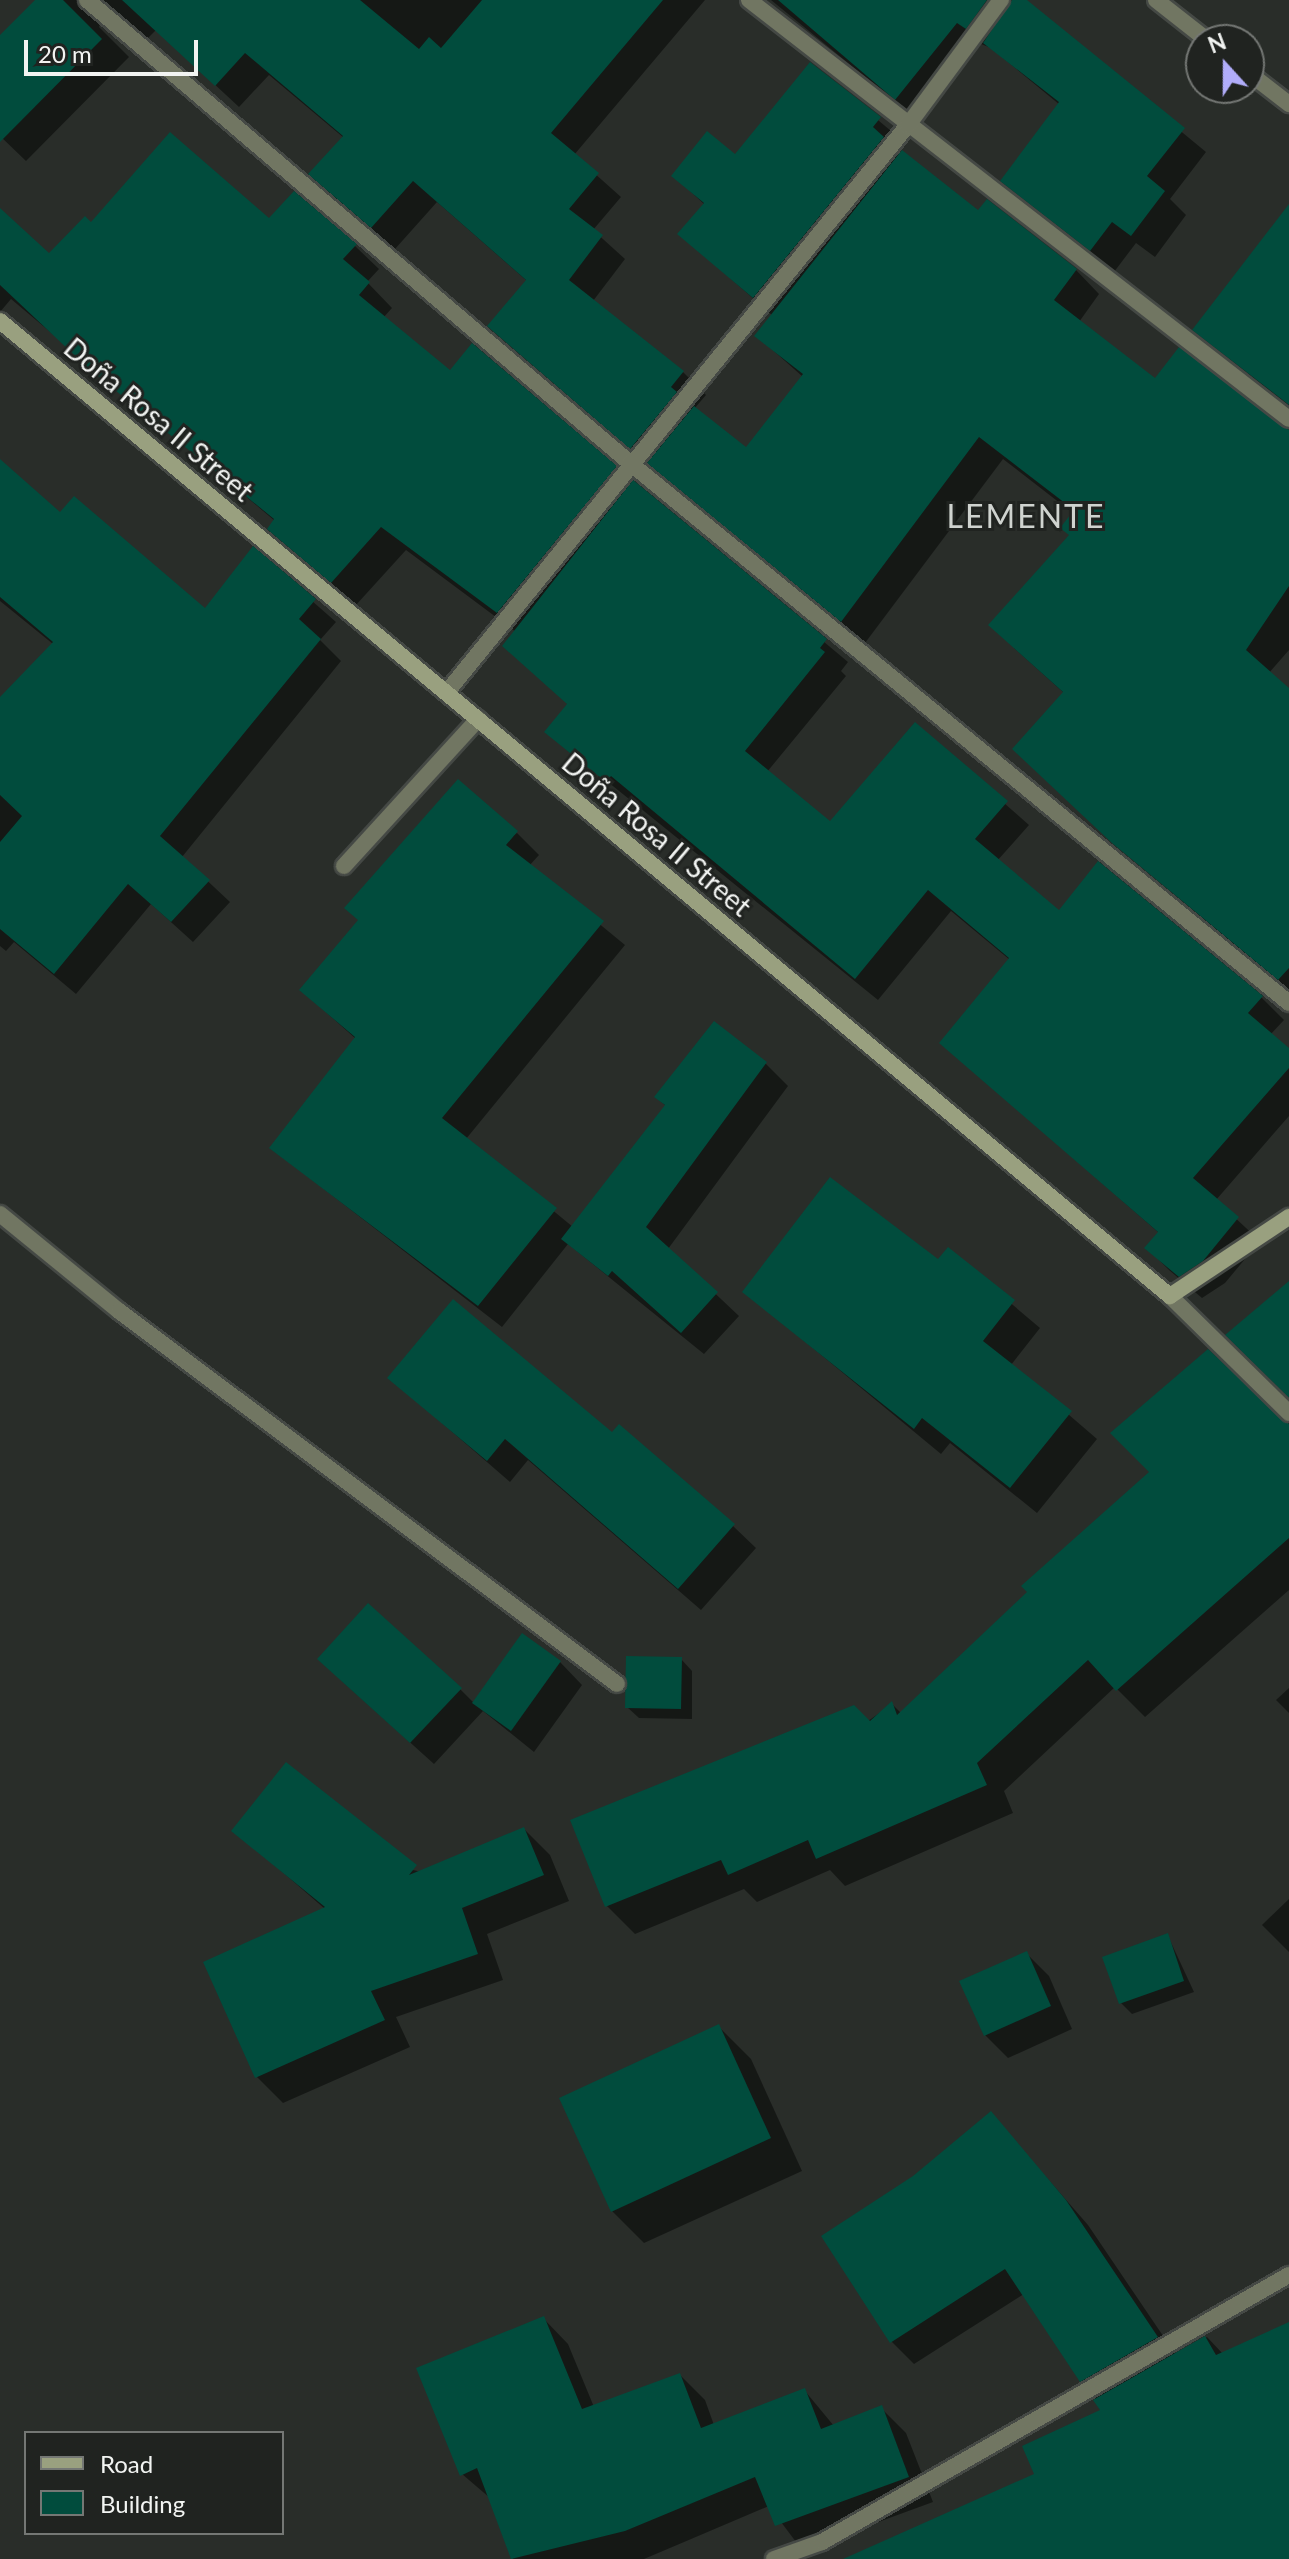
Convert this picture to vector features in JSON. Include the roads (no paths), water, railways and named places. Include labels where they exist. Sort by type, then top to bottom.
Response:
[{"type":"main road","name":"Doña Rosa II Street","points":[[0,321],[1170,1296]]},
{"type":"main road","points":[[1170,1296],[1289,1217]]},
{"type":"street","points":[[87,0],[630,463],[1289,1003]]},
{"type":"street","points":[[749,0],[1289,419]]},
{"type":"street","points":[[447,692],[630,463],[908,125],[1001,0]]},
{"type":"street","points":[[1156,0],[1187,24]]},
{"type":"street","points":[[1265,85],[1289,104]]},
{"type":"street","points":[[344,866],[478,719]]},
{"type":"street","points":[[0,1214],[119,1311],[617,1684]]},
{"type":"street","points":[[1170,1296],[1289,1413]]},
{"type":"street","points":[[774,2559],[822,2542],[1289,2275]]},
{"type":"district","name":"LEMENTE","points":[[1026,516]]}]
